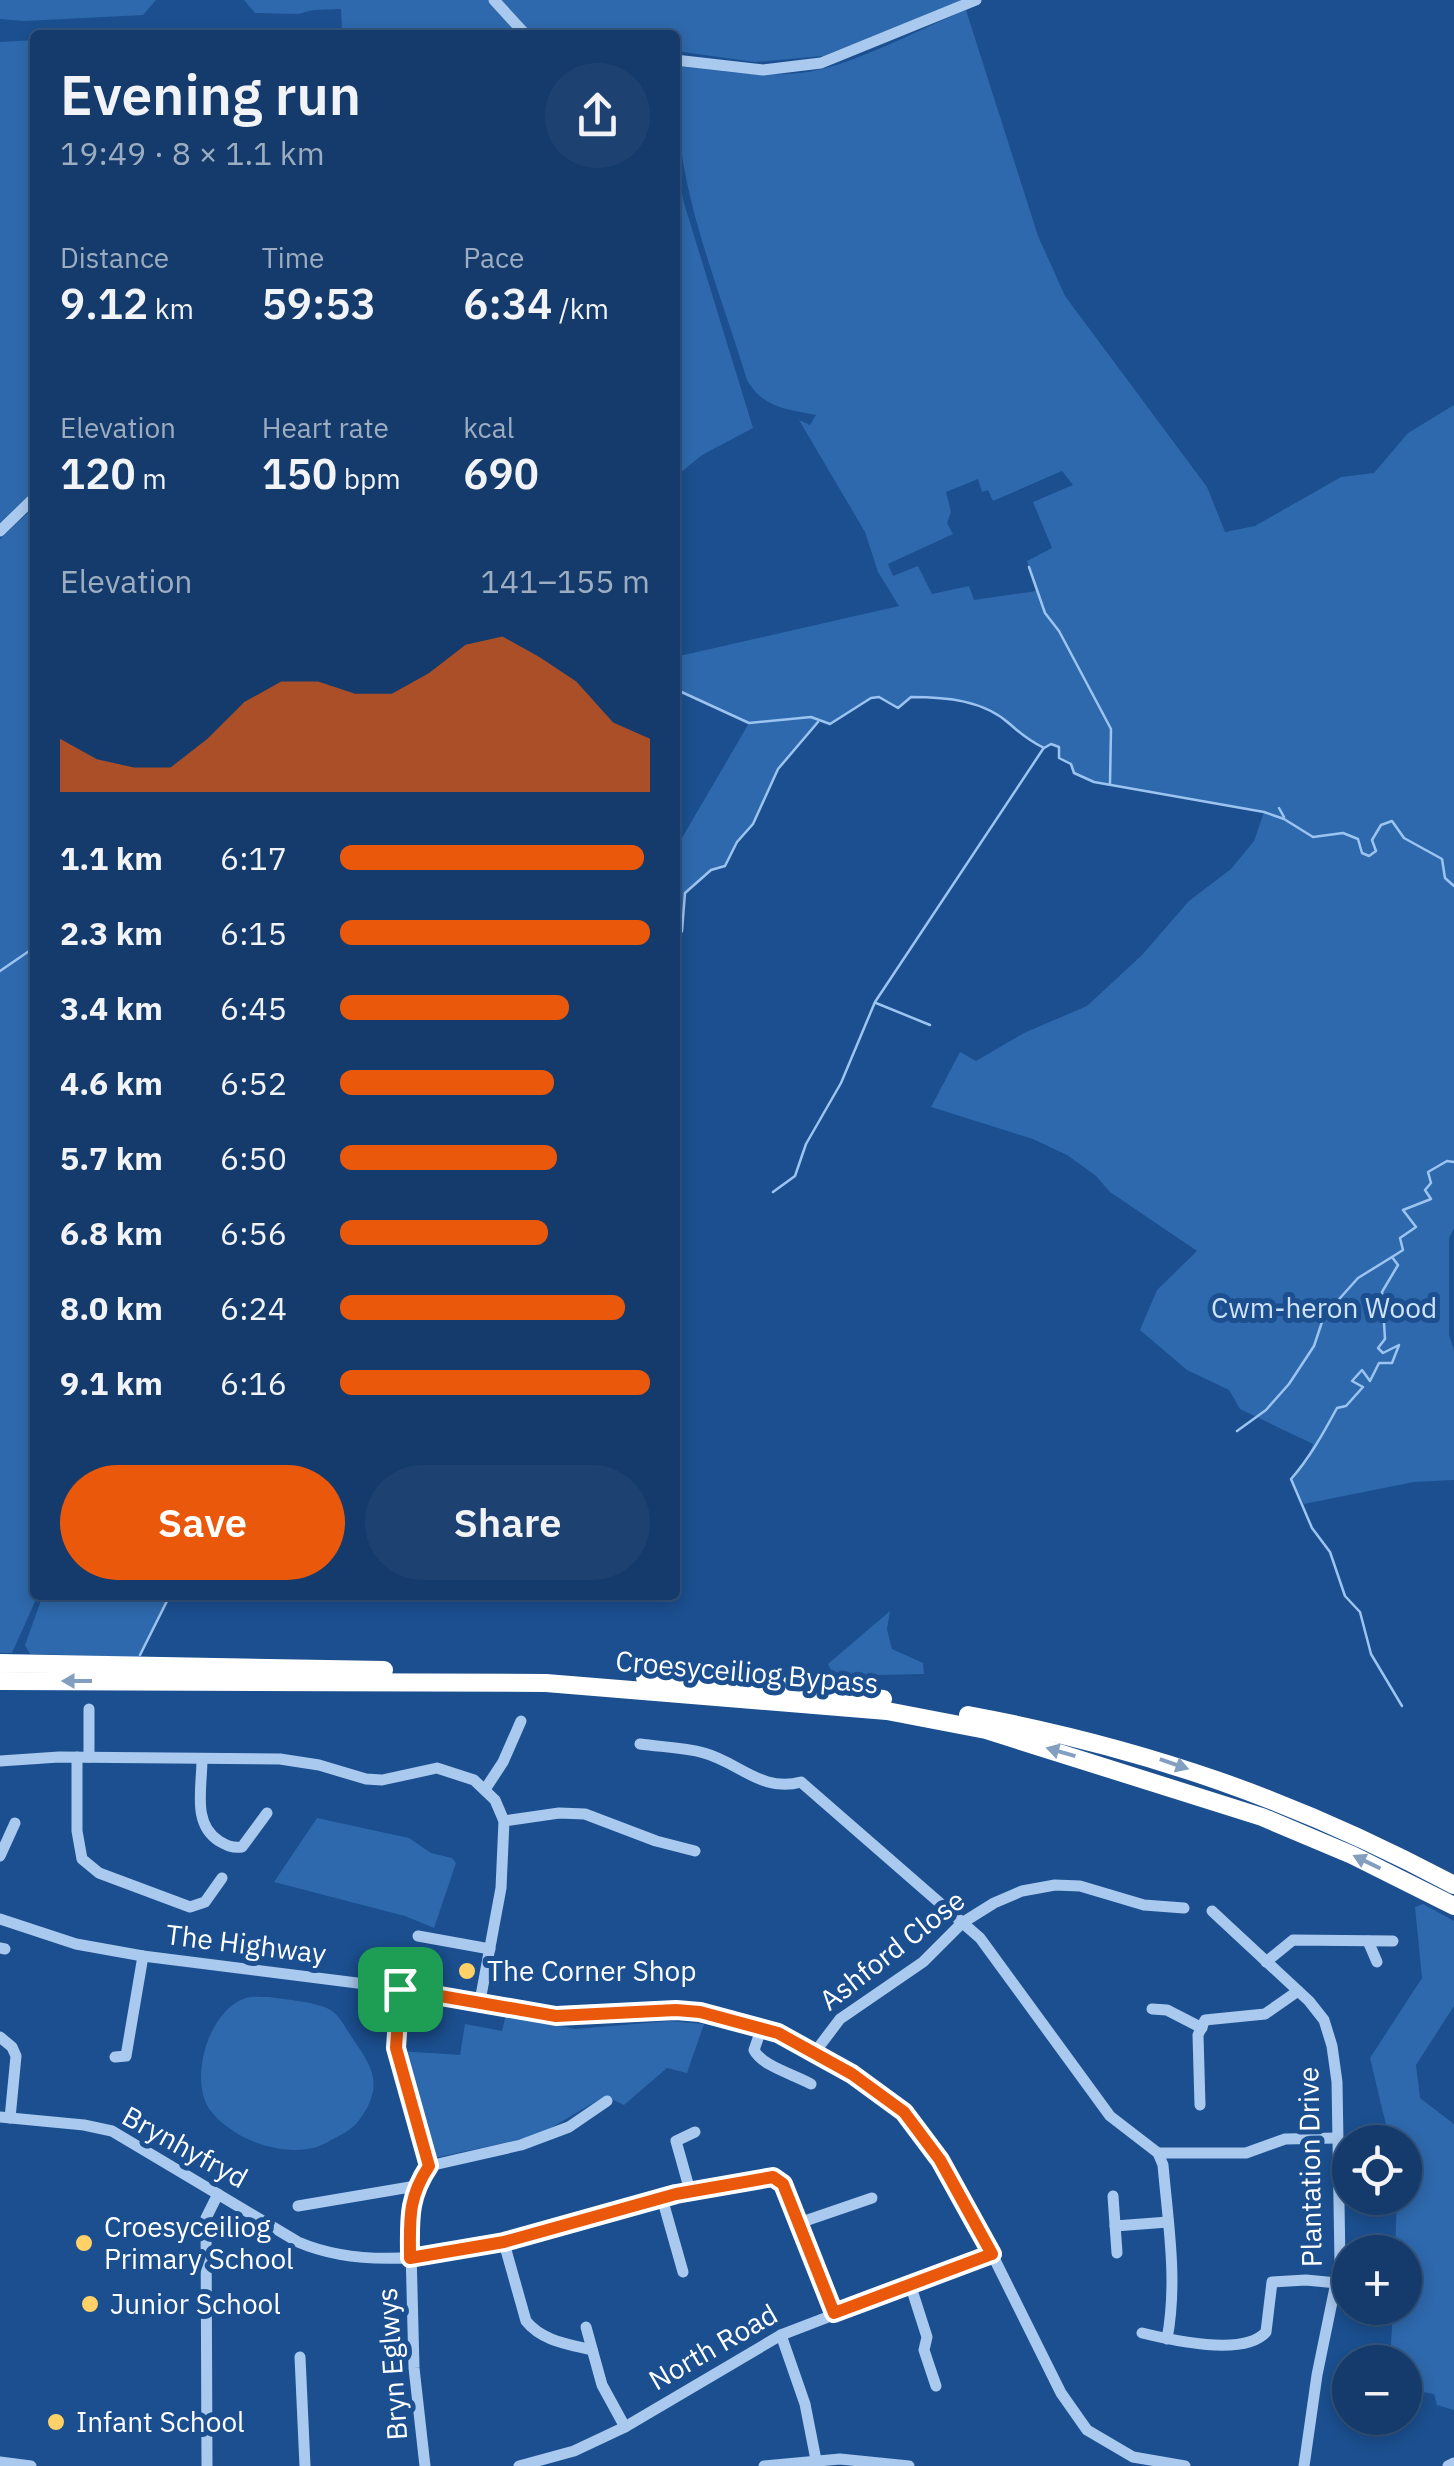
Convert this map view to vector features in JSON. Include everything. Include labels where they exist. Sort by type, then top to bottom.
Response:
[{"type":"highway","name":"Croesyceiliog Bypass","points":[[0,1663],[548,1674],[773,1685],[893,1700],[1070,1734],[1155,1758],[1322,1820],[1454,1884]]},
{"type":"highway","name":"Croesyceiliog Bypass","points":[[0,1681],[546,1683],[887,1712],[986,1730],[1262,1817],[1352,1855],[1454,1906]]},
{"type":"street","points":[[494,0],[521,30]]},
{"type":"street","points":[[680,61],[763,70],[822,64],[976,0]]},
{"type":"street","points":[[0,530],[30,502]]},
{"type":"street","points":[[89,1709],[76,1832],[82,1859],[99,1873],[190,1907],[205,1902],[215,1879]]},
{"type":"street","points":[[486,1788],[503,1762],[521,1720]]},
{"type":"street","points":[[640,1744],[706,1753],[757,1780],[775,1784],[801,1782],[990,1951],[1110,2116],[1158,2154],[1163,2164],[1173,2303],[1167,2339]]},
{"type":"street","points":[[0,1762],[83,1757],[280,1760],[382,1780],[437,1768],[474,1780],[495,1800],[504,1821],[504,1856],[480,2001]]},
{"type":"street","points":[[202,1759],[201,1820],[205,1830],[231,1848],[239,1848],[258,1818]]},
{"type":"street","points":[[504,1821],[560,1813],[585,1814],[695,1851]]},
{"type":"street","points":[[0,1856],[15,1824]]},
{"type":"street","name":"Ashford Close","points":[[816,2052],[840,2019],[923,1962],[962,1924],[1022,1891],[1055,1885],[1080,1886],[1144,1905],[1184,1908]]},
{"type":"street","name":"Plantation Drive","points":[[1212,1912],[1324,2020],[1332,2046],[1337,2125]]},
{"type":"street","name":"The Highway","points":[[0,1919],[76,1944],[142,1956],[400,1989],[556,2016],[676,2010],[762,2027],[816,2052],[886,2096],[904,2112],[940,2160],[1061,2393],[1087,2430],[1133,2457],[1184,2466]]},
{"type":"street","points":[[418,1936],[490,1949]]},
{"type":"street","points":[[1266,1962],[1293,1940],[1394,1941]]},
{"type":"street","points":[[1368,1940],[1377,1962]]},
{"type":"street","points":[[116,2057],[126,2056],[142,1956]]},
{"type":"street","points":[[400,1989],[396,2048],[429,2166]]},
{"type":"street","points":[[1200,2105],[1198,2035],[1205,2020],[1265,2014],[1298,1991]]},
{"type":"street","points":[[1152,2009],[1167,2010],[1202,2028]]},
{"type":"street","points":[[762,2027],[754,2050],[756,2056],[811,2084]]},
{"type":"street","points":[[0,2037],[16,2056],[5,2118]]},
{"type":"street","points":[[298,2206],[416,2186],[429,2166],[521,2145],[568,2127],[608,2102]]},
{"type":"street","name":"Brynhyfryd","points":[[5,2118],[112,2131],[314,2249],[341,2256],[410,2258],[504,2242],[662,2198],[773,2177],[783,2184],[834,2313]]},
{"type":"street","points":[[690,2192],[676,2141],[695,2132]]},
{"type":"street","points":[[1158,2154],[1246,2152],[1285,2139],[1332,2138]]},
{"type":"street","name":"Bryn Eglwys","points":[[416,2186],[410,2211],[410,2258],[414,2368],[425,2466]]},
{"type":"street","points":[[207,2466],[206,2218],[218,2194]]},
{"type":"street","points":[[1113,2196],[1117,2252]]},
{"type":"street","points":[[662,2198],[683,2272]]},
{"type":"street","points":[[800,2223],[872,2198]]},
{"type":"street","points":[[1115,2226],[1168,2222]]},
{"type":"street","points":[[504,2242],[526,2321],[534,2331],[592,2350]]},
{"type":"street","name":"North Road","points":[[519,2466],[544,2464],[626,2427],[781,2335],[992,2254]]},
{"type":"street","points":[[1142,2333],[1233,2344],[1257,2339],[1266,2332],[1272,2282],[1332,2283]]},
{"type":"street","points":[[911,2286],[927,2337],[924,2350],[936,2386]]},
{"type":"street","name":"Plantation Drive","points":[[1304,2466],[1332,2306]]},
{"type":"street","points":[[586,2328],[606,2394],[626,2427]]},
{"type":"street","points":[[781,2335],[805,2404],[816,2460]]},
{"type":"street","points":[[300,2357],[305,2466]]},
{"type":"street","points":[[764,2466],[840,2458],[909,2466]]},
{"type":"street","points":[[0,2462],[31,2466]]},
{"type":"green space","points":[[0,0],[156,0],[143,15],[24,21],[0,19]]},
{"type":"green space","points":[[244,0],[488,0],[515,30],[342,30],[341,9],[255,13]]},
{"type":"green space","points":[[499,0],[963,0],[823,56],[755,62],[680,52],[680,30],[527,30]]},
{"type":"green space","name":"Cwm-heron Wood","points":[[966,10],[1038,236],[1065,296],[1207,487],[1225,532],[1255,526],[1341,477],[1374,473],[1408,433],[1454,405],[1454,1228],[1449,1238],[1449,1335],[1454,1350],[1454,1480],[1414,1482],[1304,1504],[1291,1479],[1309,1459],[1313,1444],[1240,1409],[1229,1390],[1187,1370],[1140,1330],[1157,1290],[1197,1251],[1110,1192],[1067,1155],[1033,1139],[931,1107],[960,1052],[976,1061],[1024,1033],[1087,1006],[1142,955],[1189,901],[1231,869],[1254,841],[1264,812],[1094,782],[1074,773],[1071,764],[1059,758],[1059,747],[1051,744],[1044,748],[977,705],[938,697],[911,697],[898,708],[878,697],[871,698],[830,724],[819,721],[778,769],[753,824],[737,842],[725,866],[711,870],[685,893],[680,934],[680,841],[749,723],[680,691],[680,656],[899,606],[878,572],[865,532],[799,420],[810,425],[816,415],[768,402],[747,380],[685,175],[680,140],[680,66],[792,74],[826,68]],"holes":[[[1062,471],[1073,485],[1033,502],[1052,548],[1027,561],[1036,591],[974,600],[969,586],[932,594],[918,566],[893,576],[888,564],[953,534],[947,523],[951,512],[946,492],[978,479],[982,492],[988,490],[993,501]]]},
{"type":"green space","points":[[30,40],[30,494],[0,523],[0,42]]},
{"type":"green space","points":[[680,183],[753,428],[702,455],[680,473]]},
{"type":"green space","points":[[30,511],[30,1600],[36,1600],[12,1653],[0,1653],[0,539]]},
{"type":"green space","points":[[41,1600],[168,1600],[139,1657],[30,1654],[25,1645]]},
{"type":"green space","points":[[890,1611],[887,1629],[892,1649],[923,1663],[924,1674],[834,1676],[828,1664]]},
{"type":"green space","points":[[317,1818],[409,1838],[431,1853],[452,1858],[456,1863],[434,1928],[405,1916],[274,1882]]},
{"type":"green space","points":[[1423,1904],[1454,1921],[1454,2006],[1416,2065],[1420,2098],[1454,2124],[1454,2410],[1437,2405],[1434,2394],[1422,2392],[1422,2345],[1391,2345],[1392,2325],[1422,2325],[1422,2235],[1396,2235],[1396,2215],[1422,2215],[1422,2125],[1386,2125],[1370,2058],[1422,1978],[1415,1907]]},
{"type":"green space","points":[[269,1997],[329,2009],[342,2022],[372,2072],[371,2098],[362,2116],[346,2132],[317,2147],[285,2150],[243,2137],[219,2120],[204,2097],[201,2081],[206,2046],[222,2016],[246,1998]]},
{"type":"green space","points":[[506,2014],[575,2029],[670,2021],[704,2024],[687,2073],[667,2068],[624,2105],[605,2096],[537,2136],[429,2159],[400,2051],[460,2055],[465,2024],[502,2031]]},
{"type":"waterway","points":[[1029,567],[1045,613],[1059,631],[1111,729],[1110,783]]},
{"type":"waterway","points":[[680,691],[749,723],[811,717],[830,724],[879,697],[898,708],[911,697],[964,702],[989,710],[1044,748],[1051,744],[1059,747],[1059,758],[1071,764],[1074,773],[1094,782],[1264,812],[1313,837],[1343,833],[1358,839],[1362,853],[1369,856],[1376,851],[1372,840],[1381,825],[1392,821],[1404,838],[1442,859],[1445,878],[1454,886]]},
{"type":"waterway","points":[[680,934],[685,893],[711,870],[725,866],[737,842],[753,824],[778,769],[818,722]]},
{"type":"waterway","points":[[773,1192],[795,1176],[806,1144],[841,1083],[875,1002],[1043,749]]},
{"type":"waterway","points":[[1279,808],[1284,817]]},
{"type":"waterway","points":[[0,971],[30,950]]},
{"type":"waterway","points":[[876,1003],[930,1025]]},
{"type":"waterway","points":[[1402,1706],[1371,1654],[1360,1612],[1345,1596],[1330,1552],[1312,1528],[1291,1479],[1337,1408],[1346,1406],[1363,1387],[1352,1381],[1362,1370],[1370,1381],[1379,1363],[1392,1363],[1399,1345],[1383,1353],[1378,1348],[1385,1339],[1382,1292],[1398,1265],[1392,1257],[1403,1250],[1400,1238],[1416,1227],[1403,1210],[1431,1199],[1425,1190],[1431,1183],[1428,1172],[1447,1161],[1454,1162]]},
{"type":"waterway","points":[[1237,1431],[1266,1410],[1289,1384],[1314,1346],[1324,1316],[1358,1278],[1392,1257]]},
{"type":"waterway","points":[[140,1655],[168,1600]]},
{"type":"place","name":"The Corner Shop","points":[[467,1971]]},
{"type":"place","name":"Croesyceiliog Primary School","points":[[84,2243]]},
{"type":"place","name":"Junior School","points":[[90,2304]]},
{"type":"place","name":"Infant School","points":[[56,2422]]},
{"type":"route","points":[[400,1989],[556,2016],[700,2012],[778,2033],[852,2074],[904,2112],[940,2160],[992,2254],[834,2313],[783,2184],[773,2177],[676,2194],[504,2242],[410,2258],[410,2211],[416,2186],[429,2166],[396,2048],[400,1989]]}]
